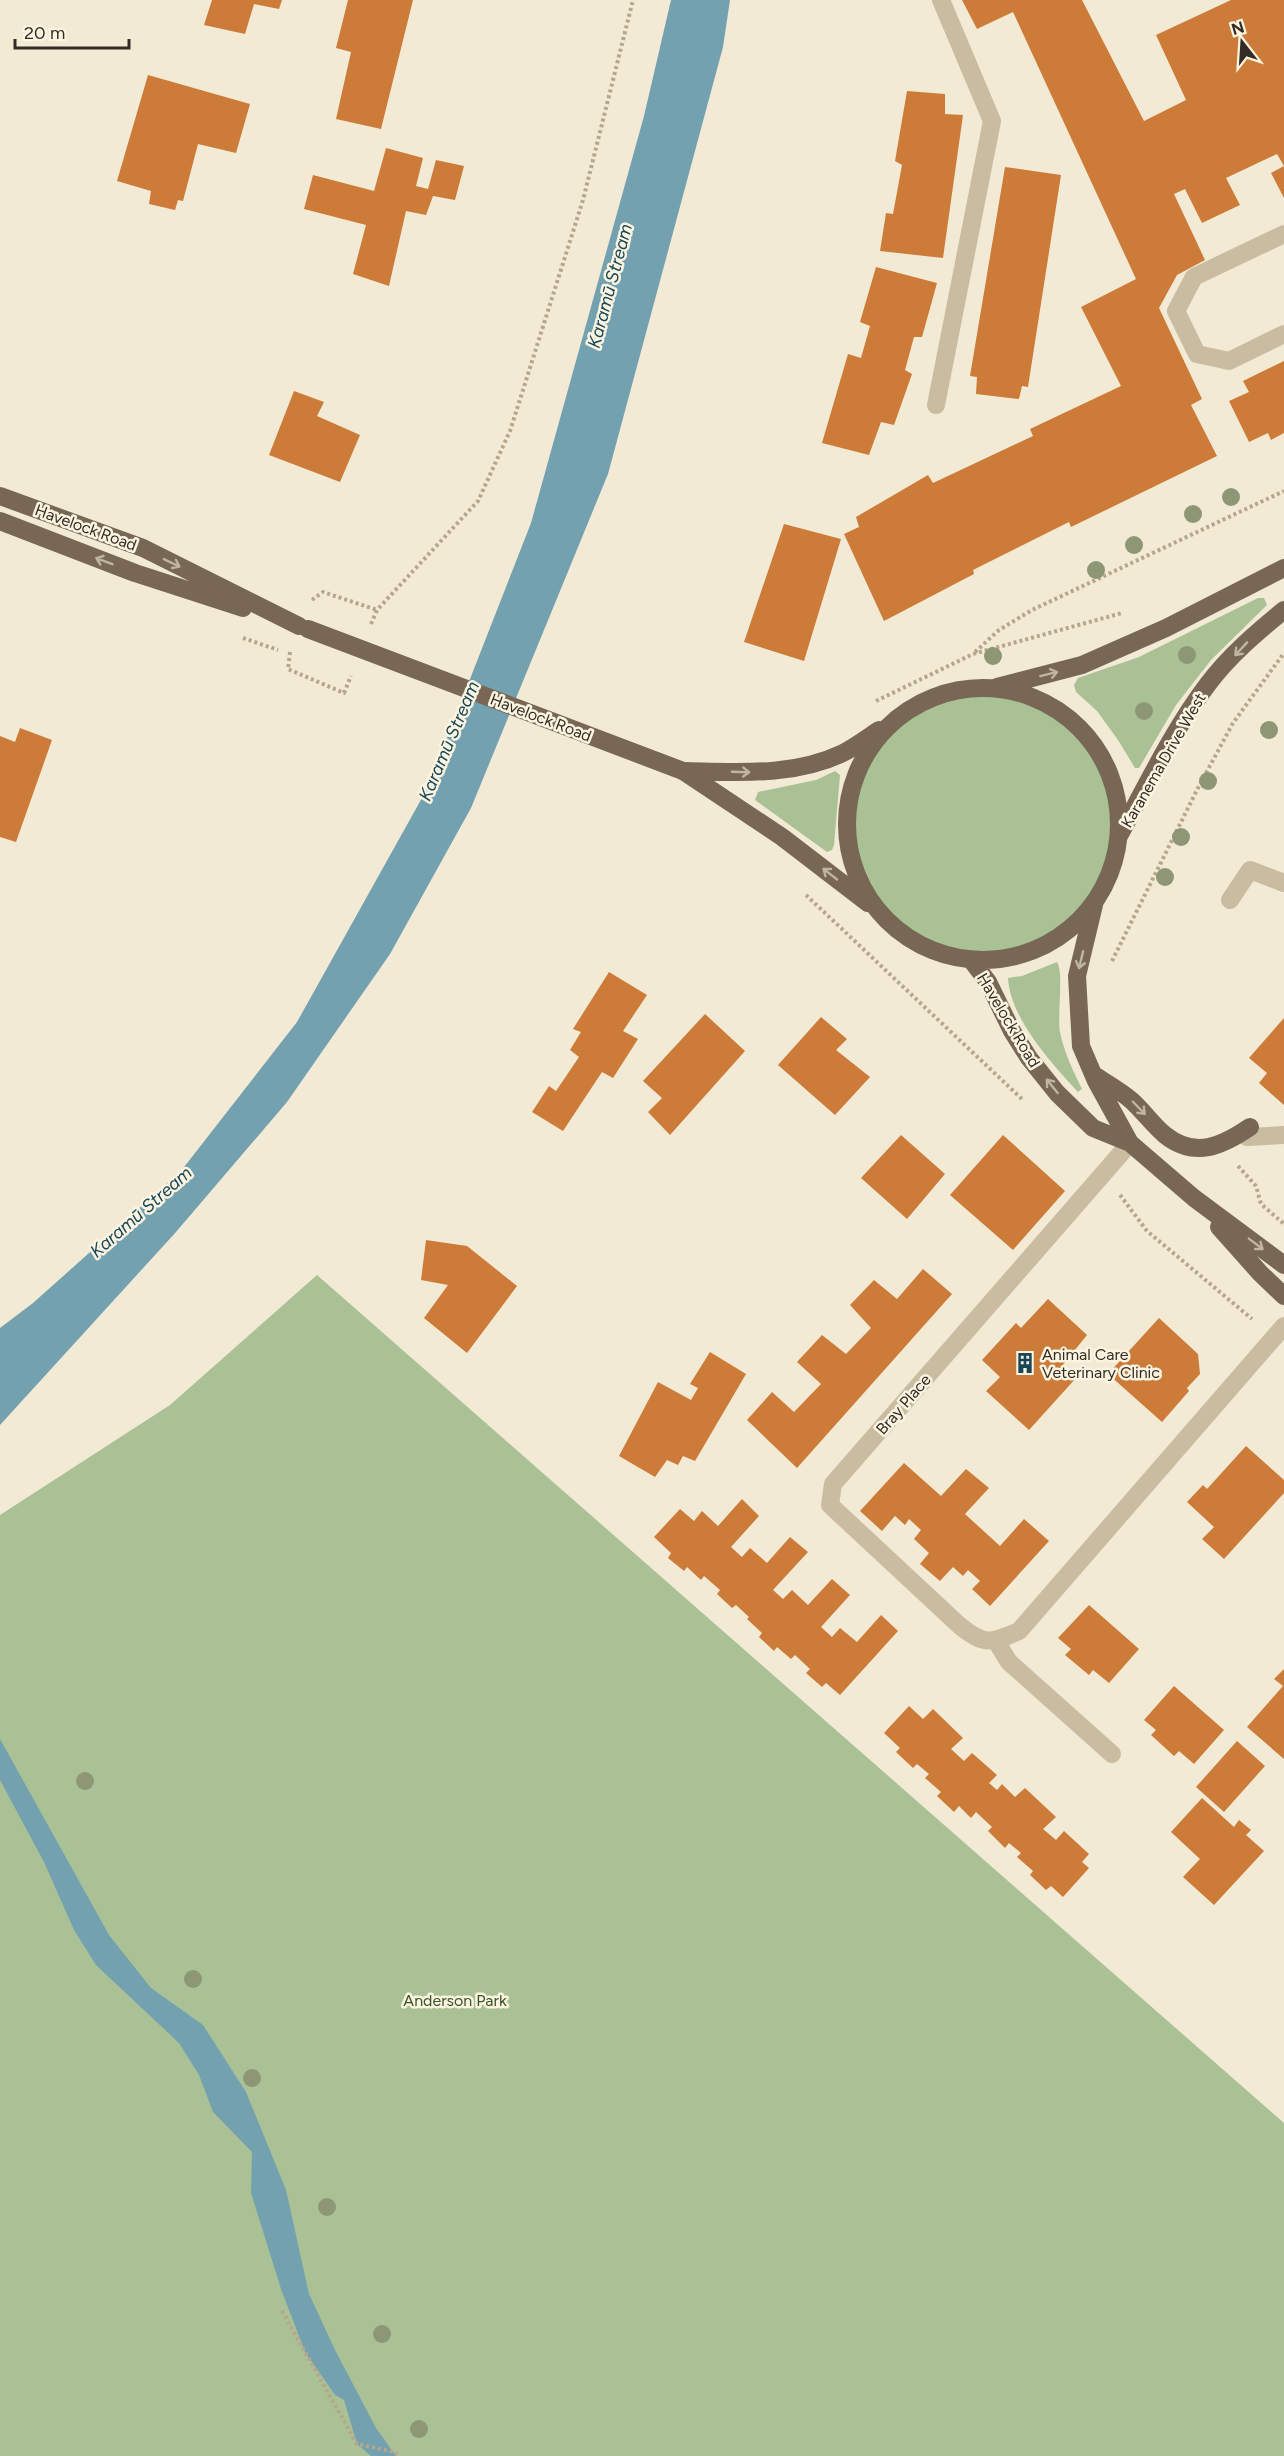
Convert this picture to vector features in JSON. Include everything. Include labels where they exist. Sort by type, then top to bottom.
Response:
[{"type":"main road","name":"Havelock Road","points":[[0,496],[143,548],[303,628]]},
{"type":"main road","name":"Havelock Road","points":[[0,521],[135,573],[303,628],[683,771],[782,837],[876,910]]},
{"type":"main road","points":[[992,688],[1026,695],[1059,711],[1086,735],[1106,765],[1117,799],[1119,836],[1111,871],[1094,903],[1069,929],[1038,949],[1004,959],[972,961],[932,951],[901,934],[876,910],[858,880],[848,846],[847,812],[854,778],[871,746],[894,721],[924,702],[957,690],[992,688],[1082,665],[1166,628],[1284,568]]},
{"type":"main road","name":"Karanema Drive West","points":[[1119,836],[1170,743],[1208,683],[1257,631],[1284,610]]},
{"type":"main road","name":"Havelock Road","points":[[683,771],[763,773],[796,768],[843,753],[894,721]]},
{"type":"main road","name":"Havelock Road","points":[[1094,903],[1077,976],[1081,1046],[1092,1074],[1130,1143]]},
{"type":"main road","name":"Havelock Road","points":[[972,961],[988,982],[1012,1031],[1029,1058],[1057,1093],[1093,1128],[1130,1143],[1194,1198],[1284,1265]]},
{"type":"main road","points":[[1092,1074],[1132,1101],[1165,1135],[1180,1145],[1192,1148],[1216,1147],[1249,1132]]},
{"type":"main road","name":"Havelock Road","points":[[1194,1198],[1260,1273],[1284,1296]]},
{"type":"street","points":[[936,405],[992,121],[941,0]]},
{"type":"street","points":[[1284,234],[1194,277],[1176,311],[1197,354],[1229,361],[1284,334]]},
{"type":"street","points":[[1230,900],[1250,870],[1284,883]]},
{"type":"street","points":[[1249,1132],[1284,1135]]},
{"type":"street","name":"Bray Place","points":[[996,1641],[976,1639],[960,1626],[830,1505],[833,1484],[1130,1143]]},
{"type":"street","points":[[1112,1754],[1009,1662],[996,1641],[1019,1631],[1279,1332]]},
{"type":"path","points":[[369,631],[377,610],[478,501],[510,431],[583,201],[633,0]]},
{"type":"path","points":[[973,654],[999,630],[1032,610],[1284,491]]},
{"type":"path","points":[[873,702],[973,654],[1132,610]]},
{"type":"path","points":[[1109,971],[1112,960],[1152,879],[1223,742],[1240,714],[1284,653]]},
{"type":"path","points":[[344,693],[352,672]]},
{"type":"path","points":[[801,890],[1024,1102]]},
{"type":"path","points":[[1216,1147],[1246,1174],[1256,1186],[1261,1204],[1284,1224]]},
{"type":"path","points":[[1102,1175],[1122,1197],[1147,1231],[1279,1332]]},
{"type":"path","points":[[282,2311],[357,2444],[395,2452],[400,2456]]},
{"type":"green space","points":[[1258,598],[1264,598],[1267,605],[1211,660],[1176,705],[1139,768],[1135,768],[1097,711],[1076,692],[1074,685],[1078,678],[1139,657]]},
{"type":"green space","points":[[983,688],[1022,694],[1047,704],[1079,728],[1096,749],[1108,772],[1116,798],[1119,824],[1113,863],[1103,888],[1079,920],[1058,937],[1035,949],[1009,957],[983,960],[944,954],[919,944],[887,920],[870,899],[858,876],[850,850],[847,824],[853,785],[863,760],[887,728],[908,711],[931,699],[957,691]]},
{"type":"green space","points":[[835,771],[840,775],[834,845],[832,850],[827,852],[755,800],[758,792],[816,780]]},
{"type":"green space","points":[[1057,962],[1060,975],[1060,1032],[1066,1054],[1082,1089],[1078,1092],[1056,1068],[1024,1024],[1016,1009],[1008,978],[1022,976]]},
{"type":"green space","name":"Anderson Park","points":[[317,1275],[1284,2123],[1284,2456],[0,2456],[0,1515],[170,1405]]},
{"type":"water","name":"Karamū Stream","points":[[671,0],[730,0],[723,47],[608,474],[471,808],[390,954],[287,1102],[176,1232],[0,1425],[0,1328],[33,1303],[181,1171],[297,1022],[427,789],[531,523],[644,116]]},
{"type":"water","points":[[0,1739],[109,1935],[151,1988],[203,2025],[246,2092],[286,2190],[309,2294],[376,2428],[396,2456],[371,2456],[357,2444],[344,2400],[335,2395],[305,2352],[281,2289],[251,2193],[252,2152],[213,2112],[199,2075],[179,2043],[96,1965],[74,1930],[44,1862],[0,1780]]},
{"type":"building","points":[[212,0],[282,0],[279,9],[254,4],[245,34],[204,25]]},
{"type":"building","points":[[348,0],[413,0],[381,129],[336,119],[351,52],[336,48]]},
{"type":"building","points":[[962,0],[1082,0],[1144,121],[1186,100],[1156,35],[1231,0],[1284,0],[1284,166],[1277,154],[1226,178],[1240,205],[1202,223],[1185,189],[1174,194],[1205,260],[1177,275],[1159,308],[1202,399],[1191,405],[1217,456],[1071,527],[1069,522],[973,570],[974,574],[884,621],[844,534],[859,527],[856,517],[928,475],[933,483],[1033,436],[1030,429],[1121,386],[1081,307],[1136,279],[1013,12],[977,29]]},
{"type":"building","points":[[148,75],[250,104],[236,153],[198,144],[183,201],[178,200],[175,210],[149,204],[151,191],[117,181]]},
{"type":"building","points":[[907,91],[945,94],[945,114],[963,115],[943,258],[880,251],[886,213],[893,214],[902,165],[895,161]]},
{"type":"building","points":[[386,148],[423,158],[416,186],[428,189],[436,160],[464,166],[455,200],[433,196],[426,215],[406,211],[389,286],[353,274],[366,225],[304,209],[313,175],[374,191]]},
{"type":"building","points":[[1284,166],[1284,198],[1271,173]]},
{"type":"building","points":[[1005,167],[1061,175],[1028,387],[1022,386],[1019,399],[976,394],[977,377],[970,376]]},
{"type":"building","points":[[876,267],[937,283],[922,337],[914,337],[905,370],[912,374],[894,425],[881,422],[869,455],[822,443],[848,354],[861,358],[870,326],[860,322]]},
{"type":"building","points":[[1284,361],[1284,433],[1271,440],[1268,433],[1249,442],[1229,401],[1249,392],[1243,381]]},
{"type":"building","points":[[294,391],[324,402],[317,416],[360,435],[340,482],[269,455]]},
{"type":"building","points":[[784,524],[841,539],[804,661],[744,642]]},
{"type":"building","points":[[20,728],[52,740],[16,842],[0,837],[0,736],[15,742]]},
{"type":"building","points":[[609,972],[647,995],[623,1031],[638,1039],[613,1078],[602,1072],[563,1131],[532,1112],[549,1086],[556,1091],[579,1057],[570,1050],[581,1032],[573,1029]]},
{"type":"building","points":[[705,1014],[745,1051],[670,1135],[648,1112],[662,1098],[643,1081]]},
{"type":"building","points":[[821,1017],[847,1039],[836,1050],[870,1077],[835,1115],[778,1065]]},
{"type":"building","points":[[1284,1018],[1284,1105],[1259,1083],[1267,1073],[1249,1058]]},
{"type":"building","points":[[901,1135],[945,1174],[907,1219],[861,1178]]},
{"type":"building","points":[[1003,1135],[1065,1191],[1013,1250],[950,1195]]},
{"type":"building","points":[[426,1240],[467,1246],[517,1286],[467,1353],[424,1318],[448,1285],[421,1280]]},
{"type":"building","points":[[923,1269],[952,1294],[797,1468],[747,1420],[772,1392],[794,1412],[821,1384],[797,1362],[822,1335],[846,1354],[871,1328],[850,1305],[874,1280],[897,1299]]},
{"type":"building","name":"Animal Care Veterinary Clinic","points":[[1048,1299],[1087,1335],[1062,1366],[1076,1378],[1029,1430],[986,1391],[1000,1377],[982,1360],[1016,1323],[1021,1328]]},
{"type":"building","points":[[1159,1318],[1198,1354],[1200,1374],[1187,1388],[1189,1391],[1162,1422],[1108,1374]]},
{"type":"building","points":[[710,1352],[746,1374],[695,1461],[683,1456],[678,1465],[667,1460],[655,1477],[619,1456],[658,1382],[691,1400],[698,1388],[690,1384]]},
{"type":"building","points":[[1246,1446],[1284,1480],[1284,1493],[1224,1559],[1202,1539],[1214,1527],[1187,1502],[1203,1485],[1207,1489]]},
{"type":"building","points":[[904,1463],[941,1496],[966,1469],[989,1488],[965,1514],[1000,1546],[1024,1519],[1049,1541],[990,1606],[972,1589],[980,1581],[968,1570],[963,1576],[953,1567],[940,1581],[920,1564],[929,1553],[914,1539],[921,1530],[909,1519],[905,1525],[895,1516],[882,1531],[860,1511]]},
{"type":"building","points":[[742,1499],[759,1516],[731,1547],[742,1557],[750,1548],[767,1563],[790,1537],[808,1552],[773,1590],[783,1599],[792,1590],[808,1605],[832,1579],[850,1595],[821,1627],[832,1637],[840,1628],[857,1642],[881,1615],[898,1631],[840,1695],[826,1683],[822,1687],[806,1673],[810,1669],[795,1655],[791,1659],[777,1647],[774,1651],[759,1637],[762,1633],[747,1619],[749,1617],[736,1605],[732,1608],[717,1594],[720,1590],[704,1576],[701,1580],[687,1567],[684,1571],[668,1558],[671,1553],[654,1537],[680,1509],[694,1521],[702,1511],[718,1526]]},
{"type":"building","points":[[1089,1605],[1139,1649],[1109,1683],[1093,1670],[1089,1675],[1065,1655],[1071,1649],[1058,1638]]},
{"type":"building","points":[[1284,1669],[1284,1759],[1247,1727],[1283,1686],[1274,1679]]},
{"type":"building","points":[[1174,1686],[1224,1730],[1194,1764],[1179,1751],[1174,1756],[1151,1735],[1156,1730],[1144,1720]]},
{"type":"building","points":[[909,1706],[923,1719],[933,1709],[963,1738],[951,1749],[964,1761],[972,1753],[997,1775],[989,1783],[997,1790],[1002,1784],[1015,1797],[1025,1788],[1056,1817],[1043,1829],[1056,1840],[1064,1831],[1089,1854],[1082,1862],[1089,1868],[1063,1897],[1051,1886],[1046,1890],[1030,1875],[1033,1871],[1017,1857],[1021,1853],[1009,1843],[1005,1848],[988,1831],[992,1827],[976,1812],[971,1818],[959,1806],[954,1812],[937,1796],[941,1792],[925,1778],[929,1774],[917,1764],[913,1768],[896,1752],[900,1748],[884,1733]]},
{"type":"building","points":[[1237,1741],[1265,1766],[1224,1812],[1196,1787]]},
{"type":"building","points":[[1202,1798],[1234,1827],[1239,1820],[1251,1830],[1246,1835],[1264,1851],[1214,1905],[1183,1877],[1200,1859],[1171,1832]]},
{"type":"place","name":"Animal Care Veterinary Clinic","points":[[1025,1363]]}]
